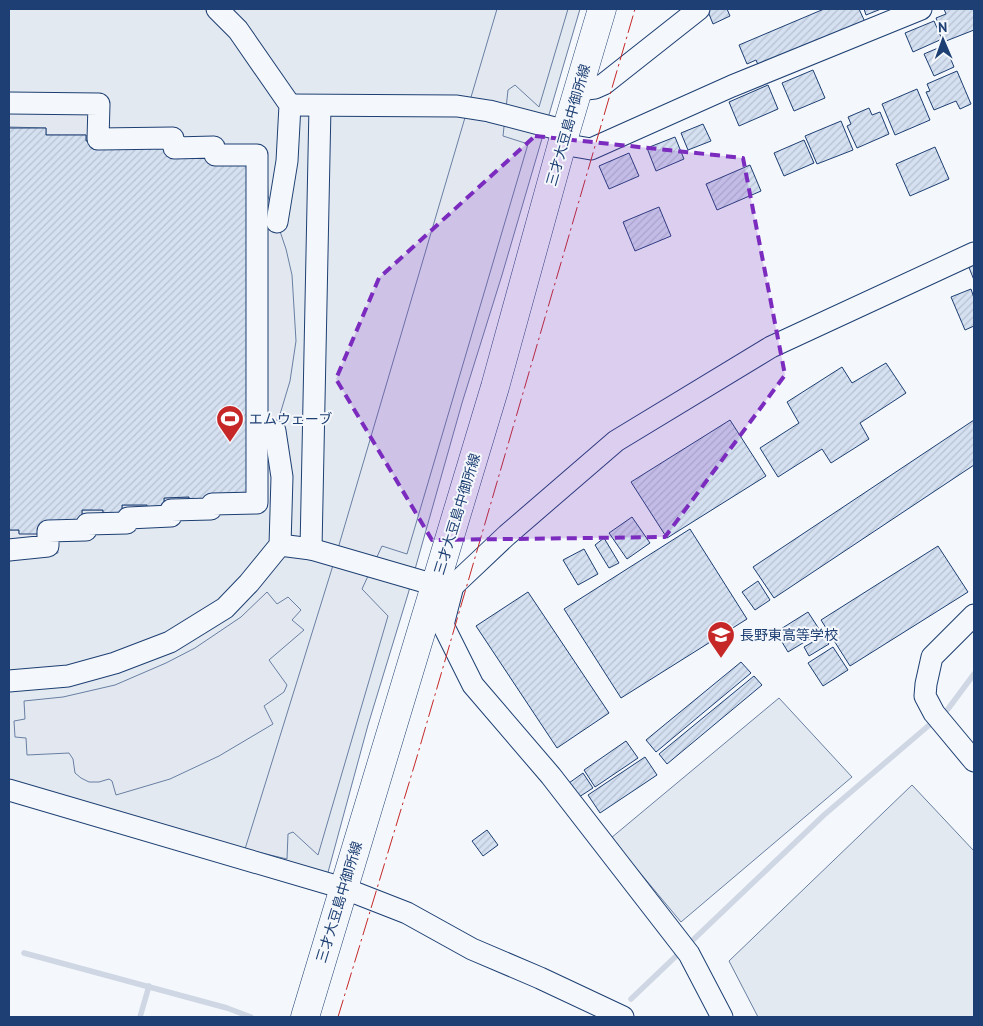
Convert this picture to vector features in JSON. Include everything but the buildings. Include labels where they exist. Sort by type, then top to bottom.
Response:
[{"type":"main road","name":"三才大豆島中御所線","points":[[305,1017],[343,888],[444,586],[495,387],[602,9]]},
{"type":"street","points":[[217,9],[238,30],[290,105],[287,160],[276,222]]},
{"type":"street","points":[[578,90],[595,88],[604,84],[699,9]]},
{"type":"street","points":[[290,105],[457,106],[489,111],[591,149],[732,86],[921,9]]},
{"type":"street","points":[[9,103],[99,104],[98,139],[173,138],[174,148],[214,147],[215,155],[257,156],[257,503],[212,504],[211,509],[171,510],[171,516],[128,518],[127,523],[87,524],[86,530],[48,531],[48,546],[9,550]]},
{"type":"street","points":[[311,549],[320,106]]},
{"type":"street","points":[[722,1017],[685,949],[551,776],[474,686],[443,625],[444,586],[507,535],[616,441],[771,346],[974,253]]},
{"type":"street","points":[[9,681],[68,676],[115,663],[170,642],[225,608],[249,583],[280,545],[282,477],[276,431]]},
{"type":"street","points":[[280,545],[311,549],[444,586]]},
{"type":"street","points":[[974,615],[932,658],[925,696],[937,716],[974,761]]},
{"type":"street","points":[[9,790],[343,888],[407,913],[472,949],[540,978],[622,1017]]},
{"type":"highlighted area","points":[[535,136],[743,158],[785,375],[665,537],[432,540],[336,379],[379,278]]},
{"type":"shaded area","name":"エムウェーブ","points":[[9,9],[580,9],[368,725],[327,876],[9,781]]},
{"type":"shaded area","points":[[497,9],[568,9],[539,107],[515,85],[508,90],[503,136],[528,144],[407,554],[382,546],[362,589],[388,616],[318,855],[293,832],[288,834],[287,859],[245,849],[334,562]]},
{"type":"shaded area","points":[[106,98],[108,137],[266,153],[268,196],[286,249],[292,275],[296,341],[290,381],[275,431],[259,461],[261,506],[57,536],[58,553],[15,555],[15,560],[9,561],[9,530],[19,530],[19,533],[82,526],[82,510],[103,510],[103,518],[122,517],[122,505],[147,505],[164,512],[164,498],[189,497],[189,505],[209,505],[128,141],[86,141],[86,135],[46,135],[46,128],[9,127],[9,99]]},
{"type":"shaded area","points":[[267,592],[277,604],[288,597],[301,610],[292,620],[304,630],[269,660],[287,685],[284,692],[264,706],[273,724],[219,756],[170,779],[116,795],[112,781],[109,779],[89,782],[75,773],[73,759],[69,753],[27,755],[26,738],[15,737],[14,721],[25,719],[24,701],[63,697],[115,685],[166,663],[195,648],[241,617]]},
{"type":"shaded area","points":[[779,698],[852,777],[681,922],[611,838]]},
{"type":"shaded area","points":[[912,785],[974,851],[974,1017],[758,1017],[729,961]]},
{"type":"waterway","points":[[631,999],[824,815],[948,709],[974,674]]},
{"type":"waterway","points":[[24,953],[227,1008],[251,1017]]},
{"type":"waterway","points":[[140,1017],[149,986]]},
{"type":"power","points":[[338,1017],[416,760],[635,9]]},
{"type":"place","name":"エムウェーブ","points":[[230,443]]},
{"type":"place","name":"長野東高等学校","points":[[721,659]]}]
